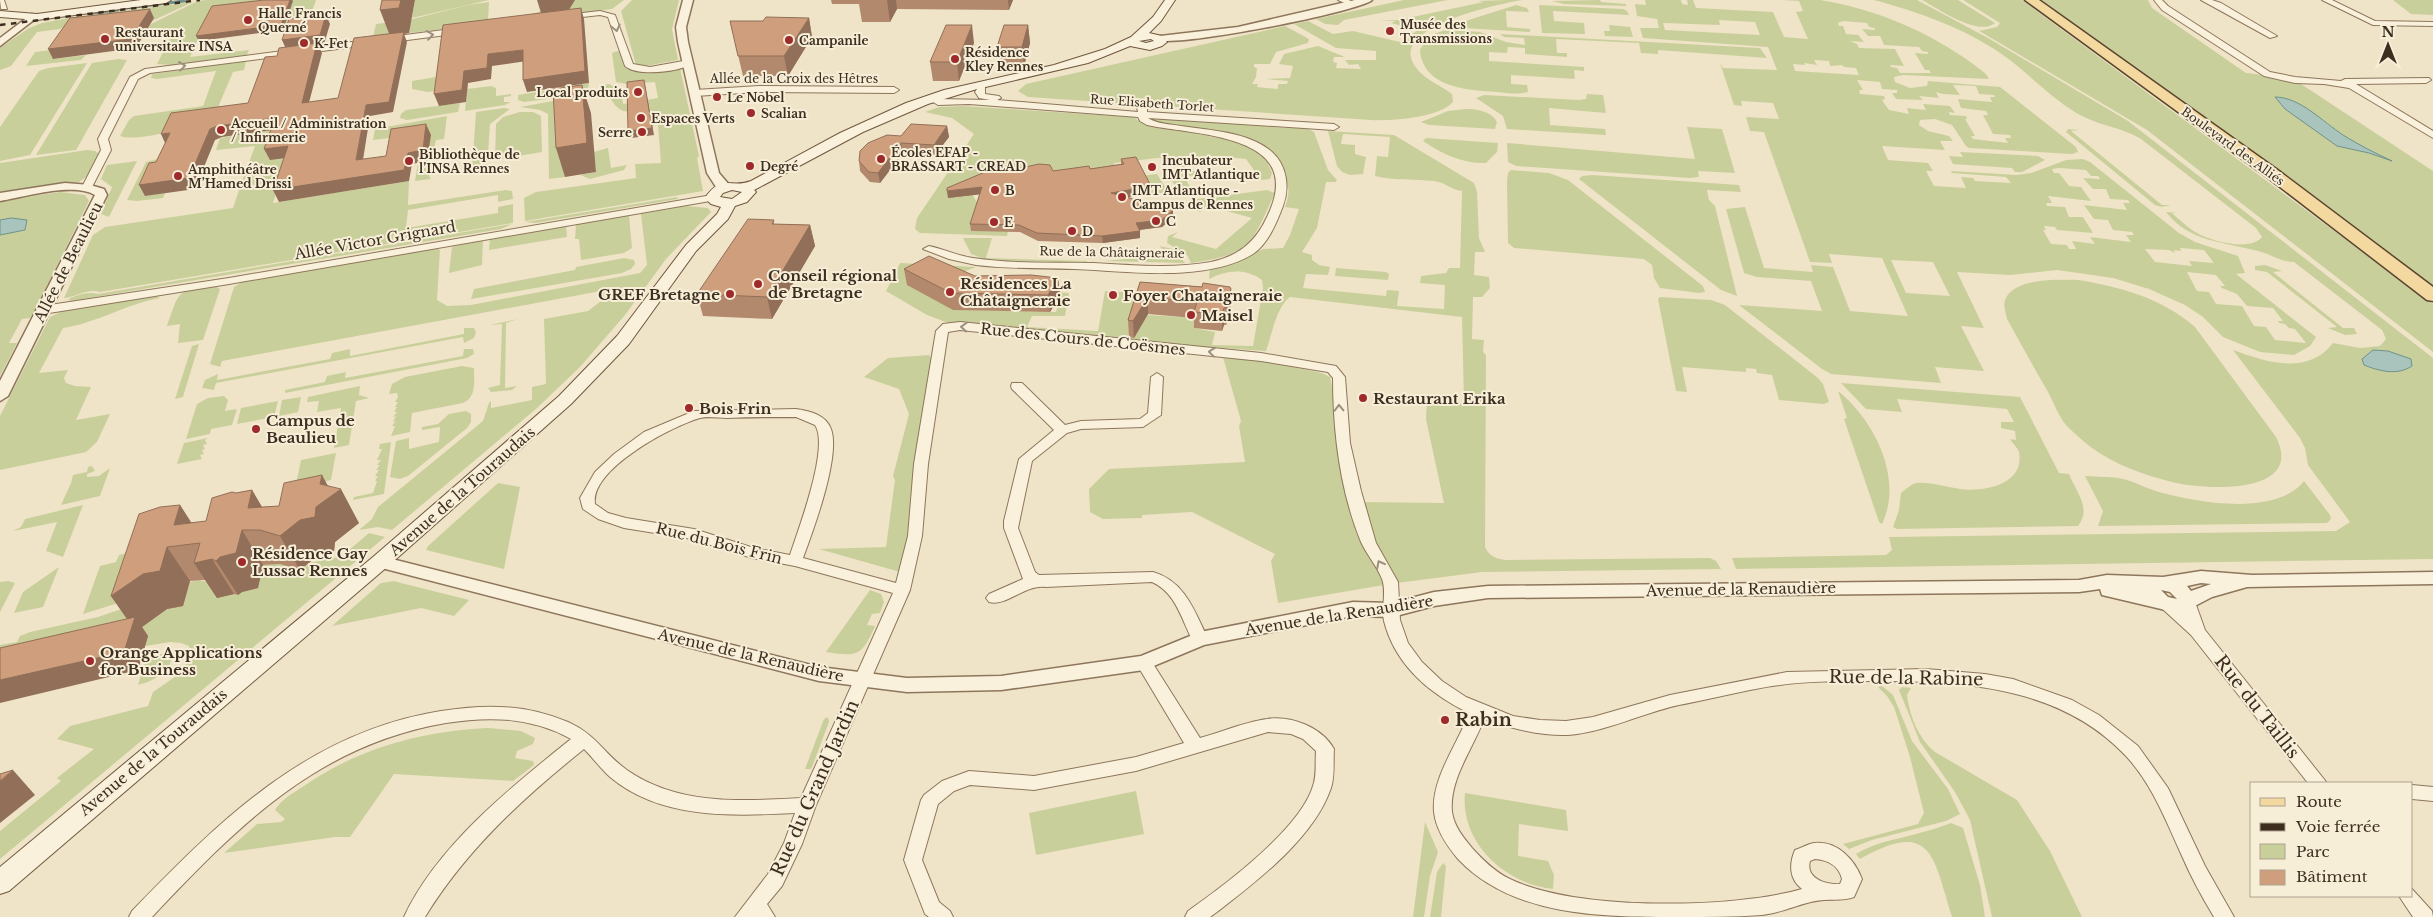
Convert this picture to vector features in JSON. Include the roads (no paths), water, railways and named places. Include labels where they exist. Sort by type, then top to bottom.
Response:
[{"type":"main road","points":[[2,9],[40,13],[166,0]]},
{"type":"main road","points":[[942,98],[966,97],[983,93],[1076,66],[1122,50],[1138,41],[1170,0]]},
{"type":"main road","points":[[722,196],[746,197],[749,192],[746,188],[762,182],[822,147],[856,131],[942,98],[996,80],[1070,63],[1138,41],[1158,40],[1163,25],[1173,13],[1176,0]]},
{"type":"main road","name":"Boulevard des Alliés","points":[[2031,0],[2273,174],[2433,296]]},
{"type":"main road","name":"Avenue de la Touraudais","points":[[0,883],[380,562],[565,400],[596,370],[645,312],[691,248],[723,216],[722,196]]},
{"type":"street","points":[[688,0],[681,27],[713,173],[720,184],[722,196]]},
{"type":"street","points":[[1158,40],[1179,43],[1346,2],[1367,0]]},
{"type":"street","points":[[2158,0],[2165,8],[2267,74],[2295,80],[2339,83],[2426,80]]},
{"type":"street","points":[[2205,0],[2218,4],[2273,36]]},
{"type":"street","points":[[2326,0],[2373,23],[2394,25],[2433,24]]},
{"type":"street","points":[[0,43],[40,13]]},
{"type":"street","points":[[554,18],[611,14],[620,44],[625,52],[629,66],[633,68],[649,69],[689,62]]},
{"type":"street","points":[[87,187],[106,150],[103,139],[134,77],[157,70],[464,30]]},
{"type":"street","points":[[966,97],[996,80]]},
{"type":"street","points":[[2339,83],[2363,91],[2433,135]]},
{"type":"street","name":"Allée de la Croix des Hêtres","points":[[695,93],[758,89],[894,90]]},
{"type":"street","name":"Rue Elisabeth Torlet","points":[[983,93],[1142,111],[1326,121]]},
{"type":"street","name":"Rue Elisabeth Torlet","points":[[966,97],[1334,127]]},
{"type":"street","name":"Rue de la Châtaigneraie","points":[[929,249],[960,260],[992,264],[1173,268],[1219,263],[1251,250],[1260,242],[1281,198],[1282,184],[1277,165],[1271,156],[1239,139],[1151,123],[1143,119],[1142,111]]},
{"type":"street","name":"Allée de Beaulieu","points":[[0,197],[87,187],[100,192],[100,200],[0,396]]},
{"type":"street","name":"Allée Victor Grignard","points":[[43,310],[229,281],[722,196]]},
{"type":"street","name":"Rue des Cours de Coësmes","points":[[863,680],[902,590],[915,536],[921,464],[942,331],[947,327],[960,326],[1260,357],[1332,369],[1339,377],[1339,413],[1343,446],[1352,486],[1369,542],[1392,587],[1392,610]]},
{"type":"street","points":[[1034,580],[1028,574],[1011,528],[1026,458],[1062,430],[1081,425],[1143,423],[1154,414],[1157,377]]},
{"type":"street","points":[[1017,386],[1062,430]]},
{"type":"street","name":"Rue du Bois Frin","points":[[795,561],[820,480],[827,437],[820,423],[810,415],[796,413],[699,414],[649,435],[619,457],[591,488],[587,498],[588,506],[594,512],[609,518],[694,534],[752,553],[795,561],[902,590]]},
{"type":"street","name":"Avenue de la Renaudière","points":[[380,562],[820,674],[907,685],[1001,683],[1144,663],[1200,639],[1353,610],[1392,610],[1434,599],[1488,592],[2079,586],[2128,593],[2176,606],[2187,602],[2192,597],[2252,581]]},
{"type":"street","points":[[994,598],[1034,580],[1046,582],[1153,577],[1164,580],[1174,587],[1200,639]]},
{"type":"street","name":"Avenue de la Renaudière","points":[[2079,586],[2107,581],[2160,584],[2201,577],[2252,581],[2433,578]]},
{"type":"street","points":[[2164,603],[2151,589],[2160,584],[2182,591],[2187,602]]},
{"type":"street","name":"Rue du Taillis","points":[[2187,602],[2198,626],[2197,631]]},
{"type":"street","name":"Rue du Taillis","points":[[2164,603],[2197,631],[2317,782]]},
{"type":"street","name":"Rue de la Rabine","points":[[1392,610],[1391,618],[1404,650],[1419,670],[1442,689],[1478,712],[1534,726],[1566,728],[1593,724],[1654,704],[1739,686],[1784,679],[1832,675],[1958,675],[1995,680],[2032,690],[2067,705],[2096,722],[2122,741],[2145,766],[2224,917]]},
{"type":"street","points":[[1144,663],[1196,747]]},
{"type":"street","name":"Rue du Grand Jardin","points":[[755,913],[775,880],[793,844],[807,805],[863,680]]},
{"type":"street","points":[[1478,712],[1472,731],[1446,786],[1443,811],[1451,837],[1468,857],[1503,885],[1527,896],[1556,902],[1636,910],[1700,911],[1762,907],[1823,892]]},
{"type":"street","points":[[138,917],[215,840],[269,792],[316,761],[394,726],[447,715],[512,713],[537,717],[584,739],[620,775],[640,788],[683,804],[721,809],[807,805]]},
{"type":"street","points":[[943,917],[932,908],[913,860],[930,800],[948,786],[969,778],[1034,783],[1136,764],[1268,725],[1293,727],[1309,734],[1326,749],[1322,788],[1308,816],[1254,872],[1195,917]]},
{"type":"street","points":[[414,917],[432,887],[461,849],[484,824],[526,785],[584,739]]},
{"type":"street","points":[[2413,792],[2433,794]]},
{"type":"street","points":[[2409,897],[2425,917]]},
{"type":"water","points":[[2275,97],[2293,101],[2311,111],[2343,135],[2392,161],[2369,153],[2337,146],[2285,109]]},
{"type":"water","points":[[11,218],[27,220],[25,230],[0,235],[0,220]]},
{"type":"water","points":[[2373,350],[2388,351],[2411,359],[2412,366],[2394,372],[2382,371],[2364,365],[2362,359]]},
{"type":"waterway","points":[[127,8],[184,1]]},
{"type":"waterway","points":[[92,13],[118,10]]},
{"type":"railway","points":[[0,25],[200,0]]},
{"type":"place","name":"Halle Francis Querné","points":[[248,20]]},
{"type":"place","name":"Musée des Transmissions","points":[[1390,31]]},
{"type":"place","name":"Restaurant universitaire INSA","points":[[105,39]]},
{"type":"place","name":"Campanile","points":[[789,40]]},
{"type":"place","name":"K-Fet","points":[[304,43]]},
{"type":"place","name":"Résidence Kley Rennes","points":[[955,59]]},
{"type":"place","name":"Local produits","points":[[638,92]]},
{"type":"place","name":"Le Nobel","points":[[717,97]]},
{"type":"place","name":"Scalian","points":[[751,113]]},
{"type":"place","name":"Espaces Verts","points":[[641,118]]},
{"type":"place","name":"Accueil / Administration / Infirmerie","points":[[221,130]]},
{"type":"place","name":"Serre","points":[[642,132]]},
{"type":"place","name":"Écoles EFAP - BRASSART - CREAD","points":[[881,159]]},
{"type":"place","name":"Bibliothèque de l’INSA Rennes","points":[[409,161]]},
{"type":"place","name":"Degré","points":[[750,166]]},
{"type":"place","name":"Incubateur IMT Atlantique","points":[[1152,167]]},
{"type":"place","name":"Amphithéâtre M’Hamed Drissi","points":[[178,176]]},
{"type":"place","name":"B","points":[[995,190]]},
{"type":"place","name":"IMT Atlantique - Campus de Rennes","points":[[1122,197]]},
{"type":"place","name":"C","points":[[1156,221]]},
{"type":"place","name":"E","points":[[994,222]]},
{"type":"place","name":"D","points":[[1072,231]]},
{"type":"place","name":"Conseil régional de Bretagne","points":[[758,284]]},
{"type":"place","name":"Résidences La Châtaigneraie","points":[[950,292]]},
{"type":"place","name":"GREF Bretagne","points":[[730,294]]},
{"type":"place","name":"Foyer Chataigneraie","points":[[1113,295]]},
{"type":"place","name":"Maisel","points":[[1191,315]]},
{"type":"place","name":"Restaurant Erika","points":[[1363,398]]},
{"type":"place","name":"Bois Frin","points":[[689,408]]},
{"type":"place","name":"Campus de Beaulieu","points":[[256,429]]},
{"type":"place","name":"Résidence Gay Lussac Rennes","points":[[242,562]]},
{"type":"place","name":"Orange Applications for Business","points":[[90,661]]},
{"type":"place","name":"Rabin","points":[[1445,720]]}]
